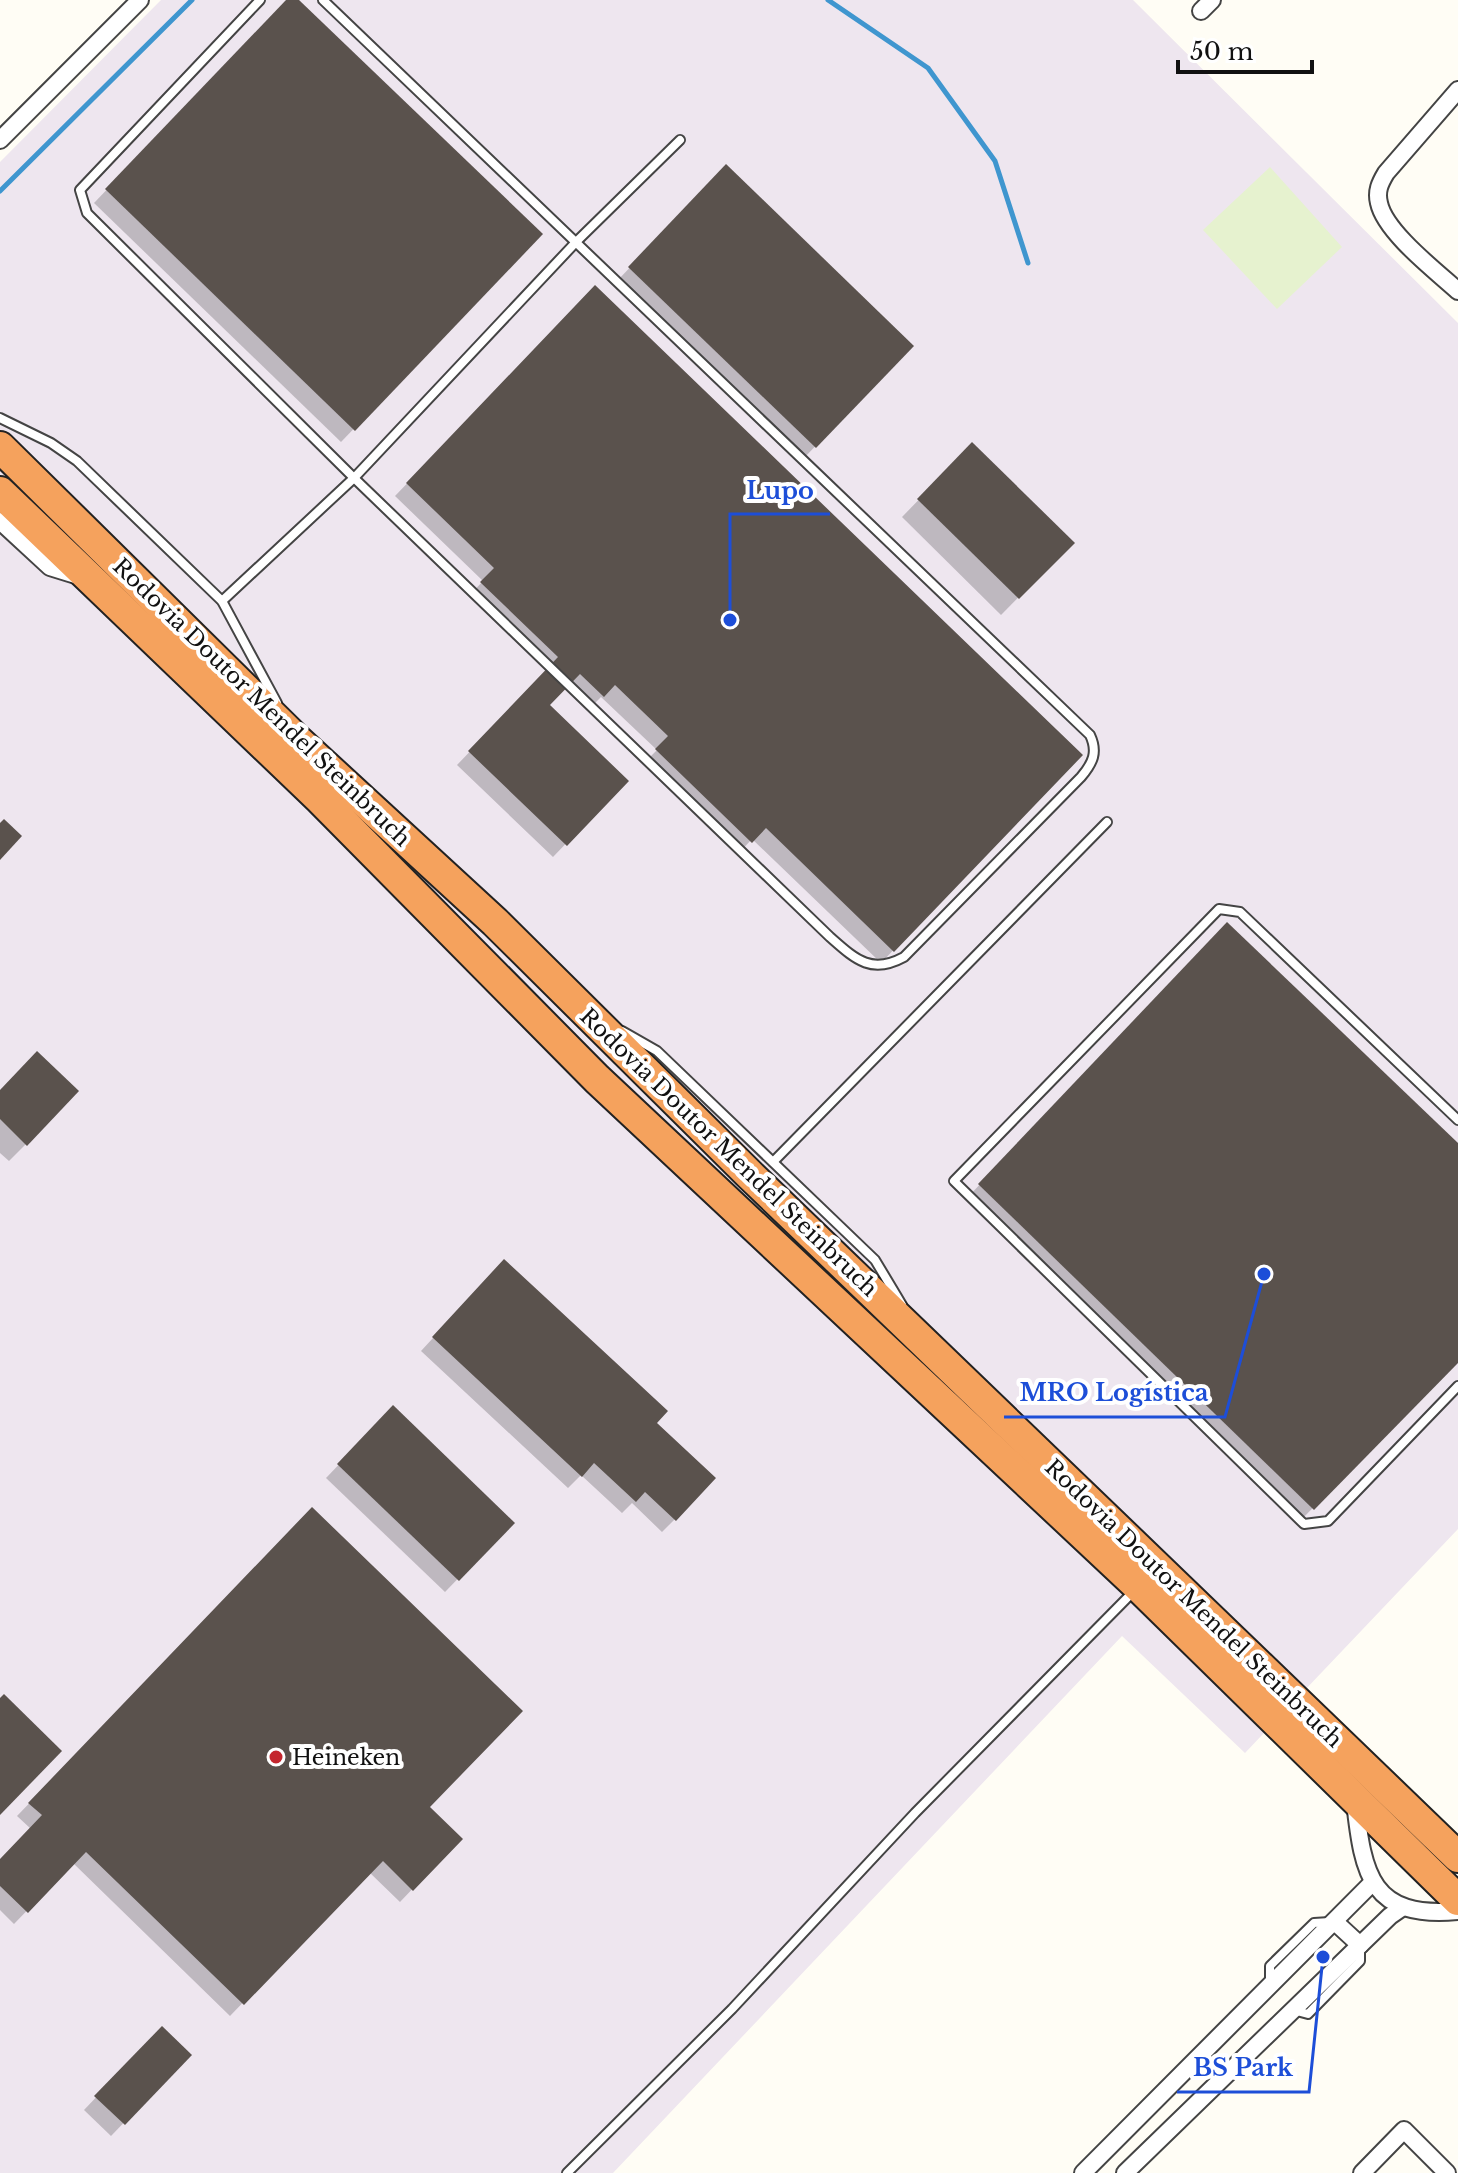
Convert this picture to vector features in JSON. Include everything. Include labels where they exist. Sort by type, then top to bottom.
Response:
[{"type":"highway","name":"Rodovia Doutor Mendel Steinbruch","points":[[0,447],[296,739],[495,922],[916,1335],[1458,1857]]},
{"type":"highway","name":"Rodovia Doutor Mendel Steinbruch","points":[[0,492],[320,799],[597,1079],[1138,1586],[1458,1900]]},
{"type":"street","points":[[0,140],[130,3]]},
{"type":"street","points":[[1458,90],[1407,147],[1379,186],[1378,201],[1396,232],[1458,291]]},
{"type":"street","points":[[0,521],[50,567],[88,577]]},
{"type":"street","points":[[1354,1796],[1362,1860],[1373,1882],[1403,1907],[1415,1911],[1458,1911]]},
{"type":"street","points":[[1083,2173],[1373,1882]]},
{"type":"street","points":[[1125,2173],[1403,1907]]},
{"type":"street","points":[[1335,1922],[1360,1945]]},
{"type":"street","points":[[1270,1987],[1284,1995],[1292,2010]]},
{"type":"street","points":[[1362,2173],[1404,2130],[1447,2173]]},
{"type":"lane","points":[[260,0],[80,190],[87,213],[354,478],[830,937],[860,961],[875,966],[888,965],[904,957],[1081,777],[1094,758],[1090,735],[323,0]]},
{"type":"lane","points":[[222,601],[354,478],[577,241],[680,140]]},
{"type":"lane","points":[[0,418],[51,443],[77,461],[222,601],[296,739]]},
{"type":"lane","points":[[773,1162],[1107,822]]},
{"type":"lane","points":[[1458,1120],[1240,912],[1219,909],[954,1181],[1304,1524],[1328,1521],[1458,1386]]},
{"type":"lane","points":[[594,1019],[623,1031],[657,1051],[875,1260],[900,1299],[916,1335]]},
{"type":"lane","points":[[567,2173],[732,2009],[915,1813],[1138,1586]]},
{"type":"shaded area","points":[[161,0],[1133,0],[1458,323],[1458,1529],[1245,1753],[1122,1636],[613,2173],[0,2173],[0,162]]},
{"type":"green space","points":[[1270,167],[1342,247],[1277,309],[1203,230]]},
{"type":"building","points":[[286,0],[299,0],[543,234],[355,431],[105,189]]},
{"type":"building","points":[[726,164],[914,346],[816,448],[628,267]]},
{"type":"building","points":[[595,285],[1083,755],[894,952],[766,828],[752,843],[655,749],[668,736],[615,685],[604,697],[580,674],[550,705],[629,781],[567,846],[468,751],[558,657],[480,582],[494,568],[406,483]]},
{"type":"building","points":[[972,442],[1075,543],[1019,599],[917,499]]},
{"type":"building","points":[[4,819],[22,836],[0,860],[0,823]]},
{"type":"building","points":[[1227,922],[1458,1143],[1458,1363],[1314,1510],[978,1184]]},
{"type":"building","points":[[37,1051],[79,1091],[27,1146],[0,1119],[0,1090]]},
{"type":"building","points":[[504,1259],[668,1411],[657,1423],[716,1478],[676,1521],[645,1492],[636,1502],[594,1463],[582,1477],[432,1337]]},
{"type":"building","points":[[393,1405],[515,1523],[459,1581],[337,1464]]},
{"type":"building","name":"Heineken","points":[[312,1507],[523,1711],[430,1807],[463,1839],[413,1891],[383,1861],[244,2005],[86,1852],[28,1913],[0,1886],[0,1859],[42,1815],[28,1803]]},
{"type":"building","points":[[4,1694],[62,1751],[0,1815],[0,1698]]},
{"type":"building","points":[[162,2026],[192,2055],[125,2125],[94,2096]]},
{"type":"waterway","points":[[0,191],[192,0]]},
{"type":"waterway","points":[[828,0],[928,68],[995,161],[1028,263]]},
{"type":"place","name":"Lupo","points":[[730,620]]},
{"type":"place","name":"MRO Logística","points":[[1264,1274]]},
{"type":"place","name":"Heineken","points":[[276,1757]]},
{"type":"place","name":"BS Park","points":[[1323,1957]]}]
